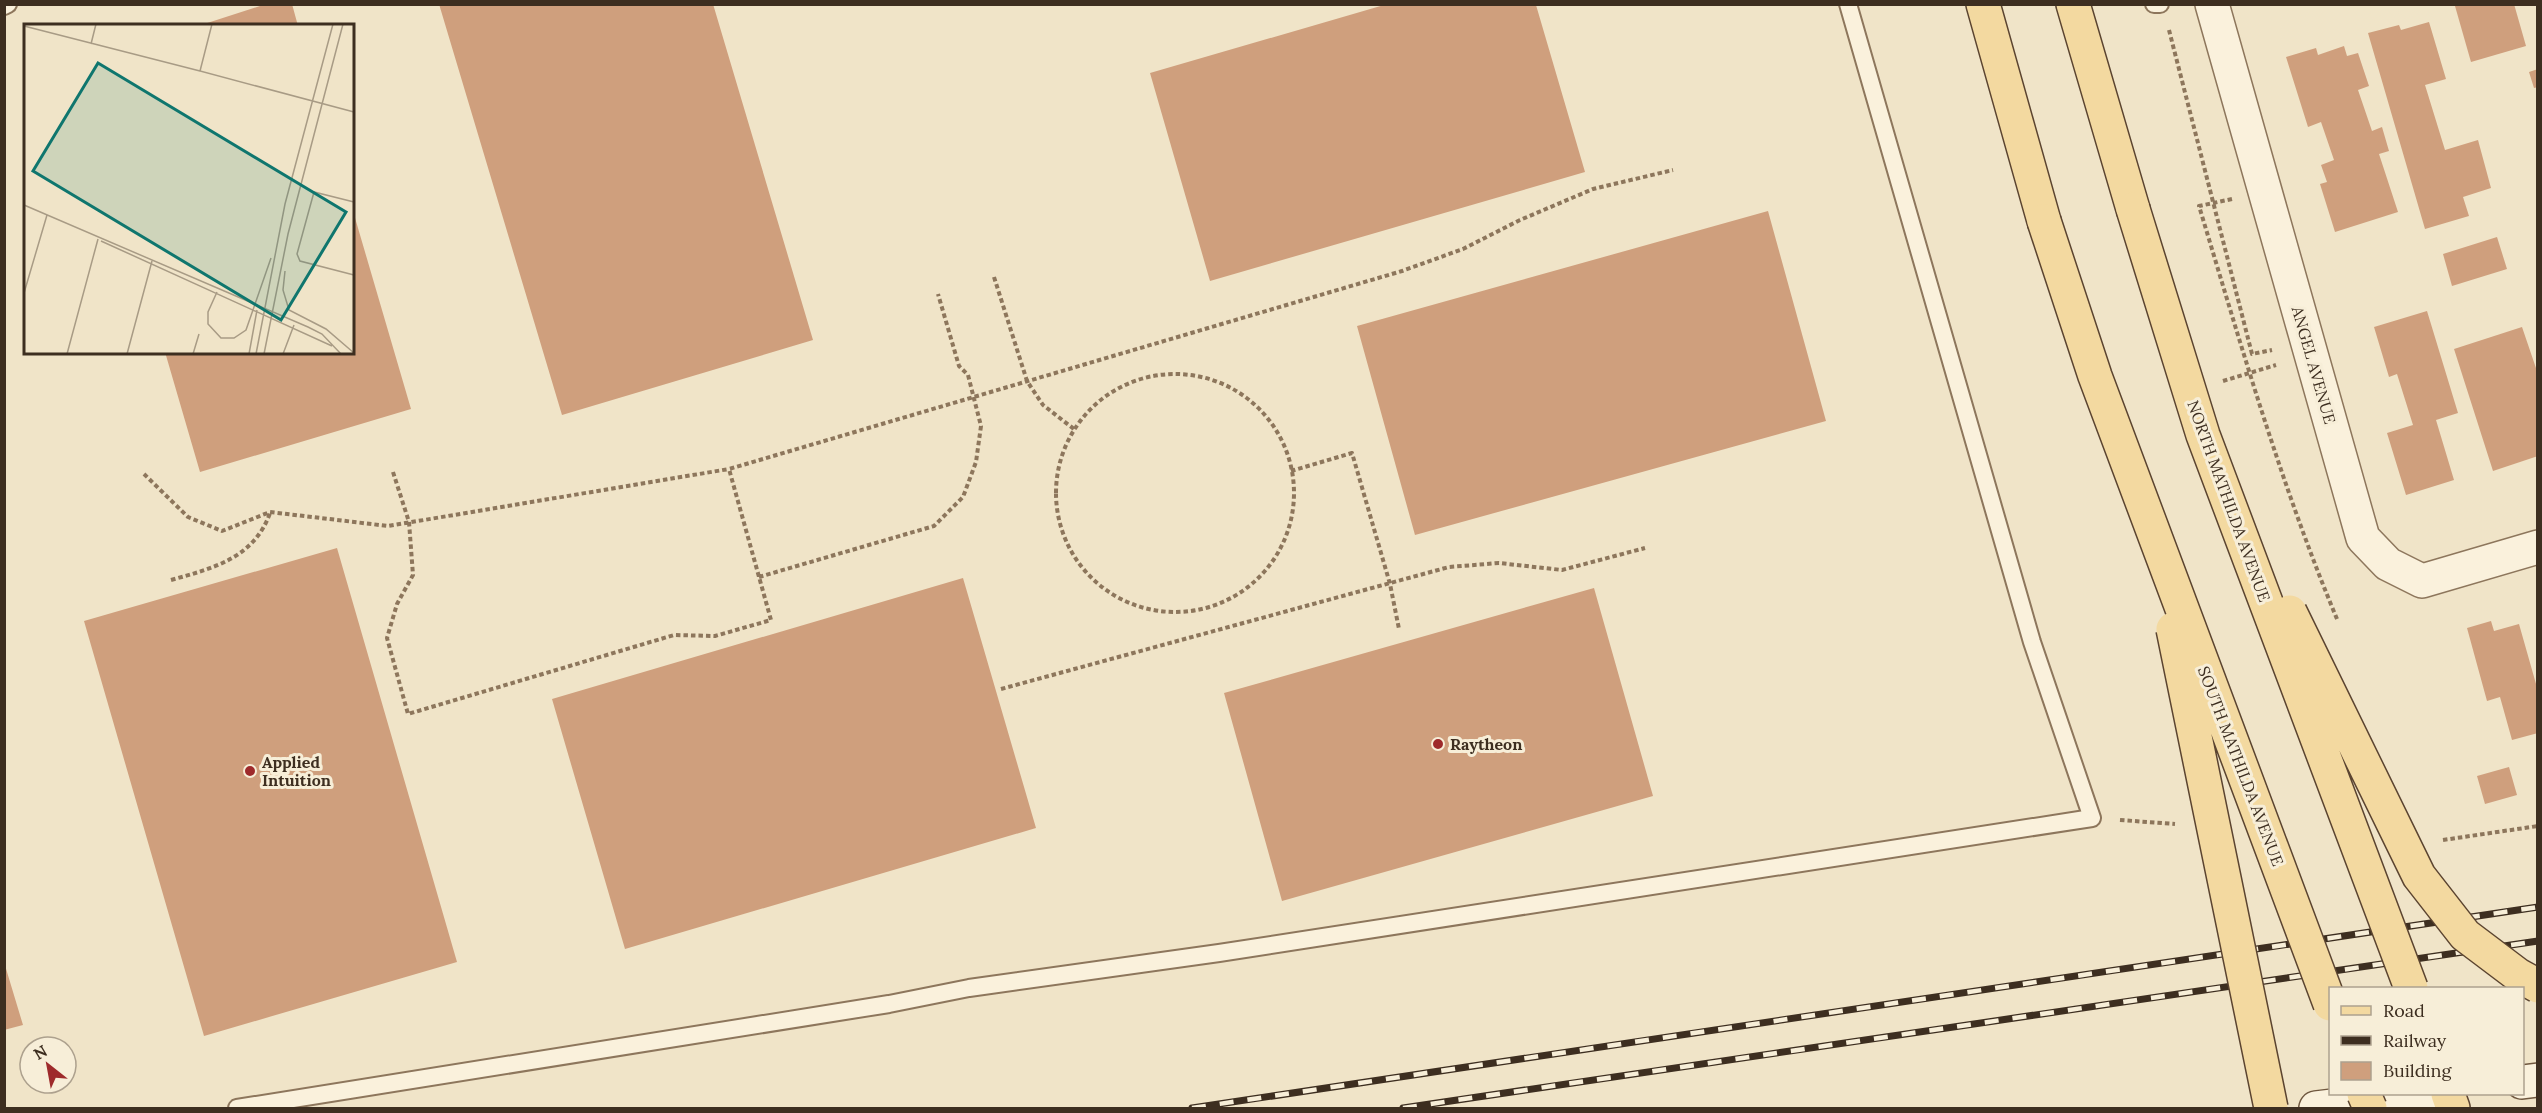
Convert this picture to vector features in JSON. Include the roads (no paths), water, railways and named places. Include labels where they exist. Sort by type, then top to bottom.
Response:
[{"type":"main road","points":[[1983,4],[2044,221],[2095,376],[2152,528],[2271,1108]]},
{"type":"main road","name":"NORTH MATHILDA AVENUE","points":[[2073,4],[2203,435],[2411,987]]},
{"type":"main road","points":[[2203,435],[2419,876],[2465,935],[2518,975],[2538,986]]},
{"type":"main road","name":"SOUTH MATHILDA AVENUE","points":[[2152,528],[2329,999]]},
{"type":"street","name":"ANGEL AVENUE","points":[[2212,4],[2363,538],[2388,564],[2422,581],[2538,547]]},
{"type":"street","points":[[2316,1108],[2424,1095]]},
{"type":"lane","points":[[237,1108],[889,1004],[969,988],[1220,953],[2092,818],[2032,642],[1848,4]]},
{"type":"lane","points":[[2154,4],[2160,4]]},
{"type":"railway","points":[[1192,1108],[2538,907]]},
{"type":"railway","points":[[1403,1108],[2538,941]]},
{"type":"place","name":"Raytheon","points":[[1438,744]]},
{"type":"place","name":"Applied Intuition","points":[[250,771]]}]
